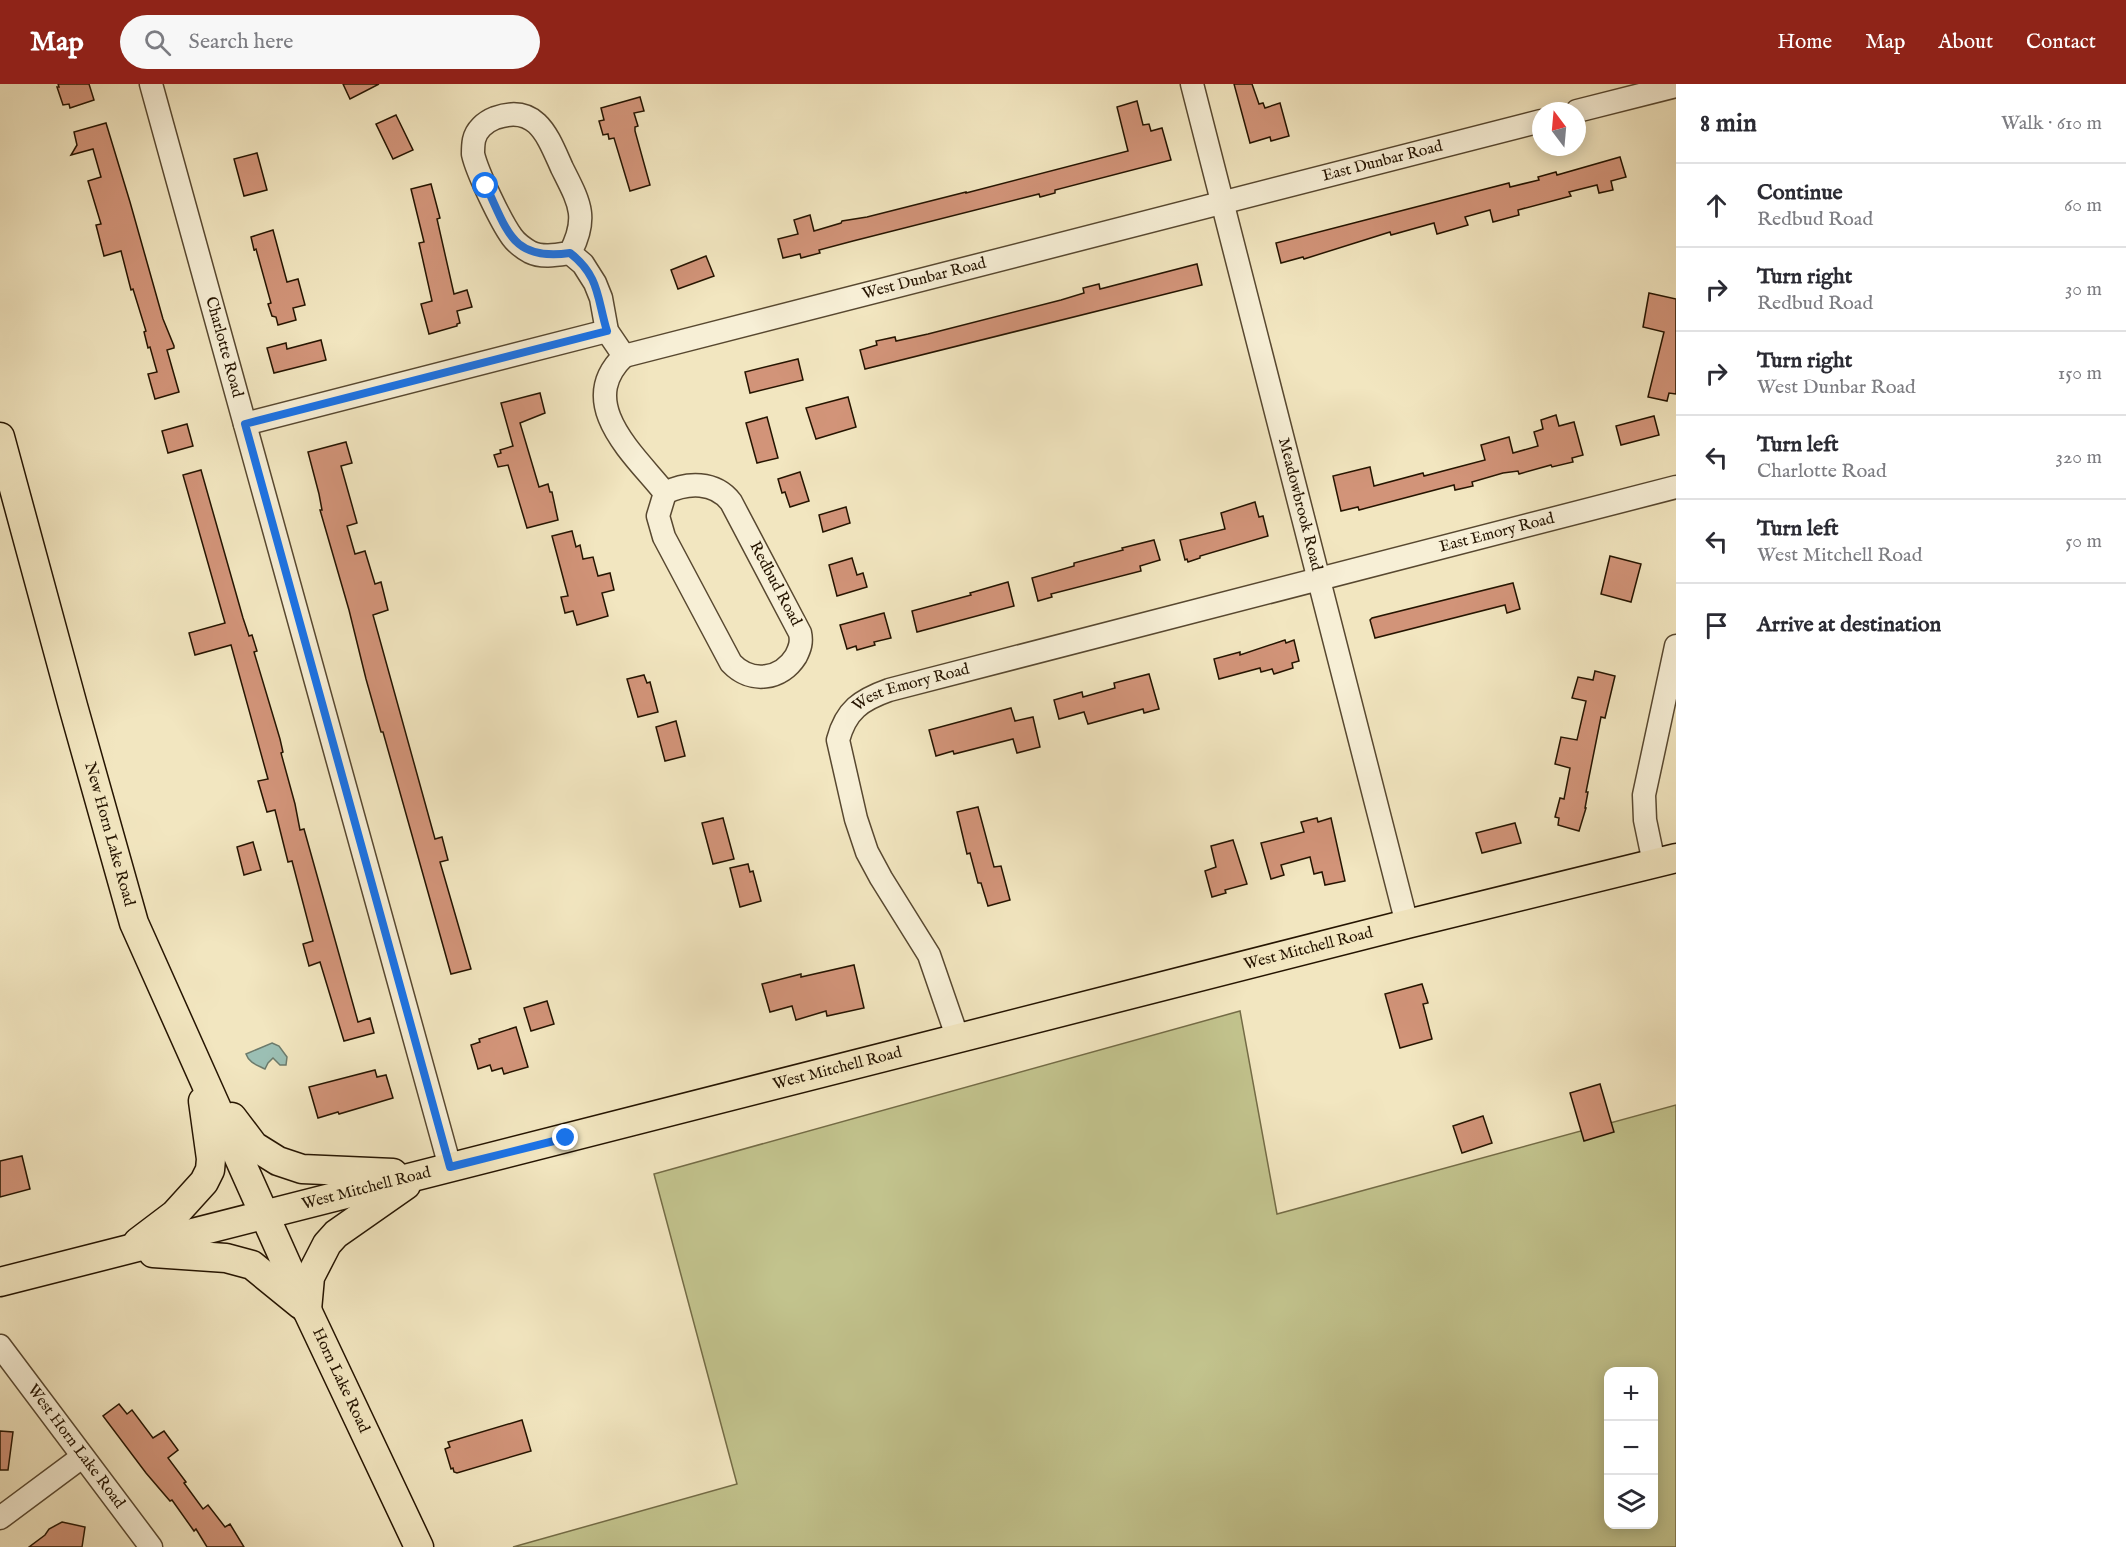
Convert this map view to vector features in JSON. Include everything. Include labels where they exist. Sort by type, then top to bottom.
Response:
[{"type":"main road","name":"New Horn Lake Road","points":[[0,437],[72,706],[134,923],[265,1215]]},
{"type":"main road","name":"West Mitchell Road","points":[[0,1282],[1407,924],[1665,861]]},
{"type":"main road","points":[[200,1072],[254,1146],[278,1161],[302,1168],[422,1174]]},
{"type":"main road","points":[[127,1251],[175,1214],[204,1182],[210,1170],[211,1159],[200,1072]]},
{"type":"main road","points":[[306,1310],[310,1277],[327,1244],[336,1234],[422,1174]]},
{"type":"main road","name":"Horn Lake Road","points":[[265,1215],[306,1310],[419,1547]]},
{"type":"main road","points":[[127,1251],[197,1255],[241,1261],[252,1265],[306,1310]]},
{"type":"street","name":"Charlotte Road","points":[[151,84],[450,1167]]},
{"type":"street","name":"Meadowbrook Road","points":[[1192,84],[1224,201],[1407,924]]},
{"type":"street","points":[[1586,109],[1676,86]]},
{"type":"street","points":[[570,253],[580,233],[581,209],[543,129],[529,117],[516,114],[504,115],[491,120],[481,127],[475,137],[473,152],[477,165],[508,231],[519,245],[532,253],[546,256],[570,253],[583,264],[595,284],[601,298],[607,331],[624,356],[611,371],[607,380],[606,398],[609,415],[621,441],[665,493]]},
{"type":"street","name":"East Dunbar Road","points":[[1224,201],[1532,123]]},
{"type":"street","name":"West Dunbar Road","points":[[624,356],[1224,201]]},
{"type":"street","points":[[245,424],[607,331]]},
{"type":"street","name":"Redbud Road","points":[[697,485],[717,490],[731,502],[800,633],[799,651],[787,668],[778,674],[757,677],[737,669],[731,663],[660,531],[658,516],[665,493],[679,487],[697,485]]},
{"type":"street","name":"East Emory Road","points":[[1318,579],[1676,487]]},
{"type":"street","name":"West Emory Road","points":[[958,1039],[929,955],[881,878],[863,841],[838,740],[842,725],[850,712],[871,696],[889,690],[1318,579]]},
{"type":"street","points":[[1665,861],[1645,820],[1644,795],[1676,646]]},
{"type":"street","name":"West Horn Lake Road","points":[[0,1346],[151,1547]]},
{"type":"street","points":[[0,1518],[82,1457]]},
{"type":"green space","points":[[1240,1011],[1277,1214],[1676,1105],[1676,1547],[513,1547],[737,1484],[654,1174]]},
{"type":"water","points":[[272,1043],[279,1046],[287,1057],[286,1065],[280,1065],[273,1058],[265,1069],[247,1057],[246,1054]]},
{"type":"building","points":[[58,84],[89,84],[94,100],[70,108],[69,104],[63,105]]},
{"type":"building","points":[[343,84],[379,84],[350,99]]},
{"type":"building","points":[[1234,84],[1252,84],[1259,104],[1263,103],[1265,108],[1280,103],[1289,136],[1271,141],[1270,137],[1250,143]]},
{"type":"building","points":[[640,97],[644,111],[634,113],[638,126],[635,127],[635,131],[650,185],[630,191],[614,138],[609,139],[608,134],[603,135],[599,121],[604,120],[601,108]]},
{"type":"building","points":[[1137,101],[1143,125],[1149,124],[1151,131],[1162,128],[1171,160],[1055,190],[1055,193],[1040,197],[1039,194],[819,250],[820,253],[801,258],[800,254],[783,258],[778,239],[798,234],[794,220],[810,215],[814,231],[842,221],[966,193],[1128,151],[1117,107]]},
{"type":"building","points":[[396,115],[413,150],[393,159],[376,124]]},
{"type":"building","points":[[106,123],[163,319],[174,346],[167,350],[179,392],[155,399],[148,374],[157,372],[121,251],[104,256],[96,225],[101,224],[88,181],[101,177],[93,149],[71,155],[77,145],[74,132]]},
{"type":"building","points":[[257,153],[267,190],[244,196],[234,159]]},
{"type":"building","points":[[1620,157],[1626,177],[1611,181],[1613,190],[1599,193],[1597,185],[1569,192],[1571,196],[1518,210],[1519,215],[1493,222],[1490,210],[1465,217],[1468,225],[1437,234],[1434,223],[1391,235],[1390,232],[1304,259],[1303,257],[1281,263],[1276,243],[1509,183],[1510,187],[1539,180],[1538,177],[1556,172],[1557,175]]},
{"type":"building","points":[[431,184],[440,218],[437,219],[454,294],[467,290],[472,307],[457,311],[460,323],[457,326],[429,334],[421,304],[432,301],[419,243],[424,242],[411,189]]},
{"type":"building","points":[[273,230],[287,282],[298,279],[305,305],[293,308],[296,320],[278,325],[268,304],[271,303],[251,237]]},
{"type":"building","points":[[706,256],[714,276],[678,289],[671,270]]},
{"type":"building","points":[[1197,264],[1202,285],[865,369],[860,350],[877,345],[876,341],[895,337],[896,341],[928,334],[1061,300],[1084,293],[1083,288],[1099,284],[1100,289]]},
{"type":"building","points":[[1649,293],[1676,299],[1676,394],[1669,393],[1667,401],[1648,397],[1664,332],[1643,327]]},
{"type":"building","points":[[321,340],[326,360],[274,373],[267,348],[286,343],[287,349]]},
{"type":"building","points":[[798,359],[803,380],[750,393],[745,372]]},
{"type":"building","points":[[540,393],[545,413],[520,423],[539,487],[548,484],[558,520],[527,528],[508,465],[498,467],[494,455],[501,453],[500,450],[513,446],[501,403]]},
{"type":"building","points":[[848,397],[856,427],[816,439],[806,408]]},
{"type":"building","points":[[1556,415],[1559,426],[1574,422],[1583,455],[1572,458],[1573,462],[1552,467],[1551,465],[1519,474],[1518,471],[1503,473],[1472,482],[1473,486],[1455,490],[1454,485],[1359,510],[1358,507],[1341,511],[1333,476],[1370,467],[1374,486],[1423,473],[1424,476],[1485,460],[1481,445],[1509,437],[1513,453],[1538,446],[1534,432],[1543,429],[1541,420]]},
{"type":"building","points":[[1654,416],[1659,435],[1621,445],[1616,426]]},
{"type":"building","points":[[767,417],[778,458],[757,463],[746,423]]},
{"type":"building","points":[[187,424],[193,446],[168,453],[162,431]]},
{"type":"building","points":[[346,442],[352,463],[341,466],[357,523],[347,526],[355,554],[365,551],[375,584],[381,582],[388,610],[373,615],[435,839],[442,837],[448,860],[440,862],[471,969],[451,974],[366,679],[320,510],[322,510],[319,494],[308,452]]},
{"type":"building","points":[[201,470],[243,618],[257,651],[254,652],[280,739],[283,752],[281,753],[300,830],[304,829],[358,1022],[370,1018],[374,1033],[344,1041],[320,962],[309,966],[303,944],[313,941],[292,861],[288,862],[275,810],[267,812],[258,781],[268,779],[231,645],[195,655],[189,633],[225,623],[183,475]]},
{"type":"building","points":[[800,472],[809,501],[790,507],[785,492],[782,493],[778,479]]},
{"type":"building","points":[[1255,502],[1259,517],[1263,516],[1268,536],[1200,556],[1188,562],[1187,559],[1185,560],[1180,540],[1225,529],[1221,513]]},
{"type":"building","points":[[846,507],[850,523],[823,532],[819,515]]},
{"type":"building","points":[[572,531],[576,547],[580,545],[583,559],[593,557],[598,576],[610,573],[614,590],[602,593],[608,616],[577,625],[573,611],[565,613],[561,597],[568,596],[552,536]]},
{"type":"building","points":[[1154,540],[1160,560],[1140,566],[1141,571],[1051,594],[1052,597],[1038,601],[1032,578],[1074,566],[1074,563],[1123,550],[1122,548]]},
{"type":"building","points":[[1610,556],[1641,564],[1631,602],[1601,594]]},
{"type":"building","points":[[852,558],[857,575],[863,573],[867,587],[837,596],[829,565]]},
{"type":"building","points":[[1008,582],[1014,606],[917,632],[912,611]]},
{"type":"building","points":[[1513,583],[1520,609],[1507,613],[1505,605],[1375,638],[1370,620],[1372,618]]},
{"type":"building","points":[[884,613],[891,638],[874,642],[875,645],[857,650],[856,646],[847,649],[840,625]]},
{"type":"building","points":[[1285,640],[1286,643],[1294,640],[1299,661],[1292,663],[1293,668],[1274,674],[1272,669],[1261,672],[1260,668],[1219,679],[1214,659],[1240,652],[1240,655]]},
{"type":"building","points":[[1595,671],[1615,676],[1605,718],[1601,717],[1586,792],[1588,792],[1586,808],[1579,831],[1558,825],[1559,818],[1555,817],[1560,798],[1564,799],[1570,768],[1555,764],[1561,737],[1577,740],[1586,701],[1572,698],[1578,677],[1593,680]]},
{"type":"building","points":[[1149,674],[1159,709],[1144,713],[1143,709],[1088,724],[1084,712],[1059,719],[1054,700],[1082,692],[1083,697],[1115,688],[1114,683]]},
{"type":"building","points":[[644,675],[647,683],[650,682],[658,712],[638,717],[627,679]]},
{"type":"building","points":[[1011,708],[1015,721],[1033,717],[1040,747],[1017,753],[1013,739],[954,754],[953,751],[936,756],[929,730]]},
{"type":"building","points":[[676,721],[685,756],[665,761],[656,727]]},
{"type":"building","points":[[978,807],[994,867],[1001,866],[1010,900],[988,906],[981,883],[978,883],[970,853],[967,854],[957,812]]},
{"type":"building","points":[[723,818],[734,859],[713,864],[702,823]]},
{"type":"building","points":[[1317,818],[1318,822],[1331,818],[1345,881],[1325,885],[1322,872],[1314,874],[1310,857],[1281,865],[1284,875],[1271,879],[1261,843],[1304,832],[1301,822]]},
{"type":"building","points":[[1515,823],[1521,843],[1482,853],[1476,833]]},
{"type":"building","points":[[1233,840],[1247,884],[1225,890],[1226,893],[1212,897],[1205,871],[1216,867],[1211,846]]},
{"type":"building","points":[[253,842],[261,870],[244,875],[237,847]]},
{"type":"building","points":[[748,864],[750,872],[753,871],[761,901],[740,907],[730,868]]},
{"type":"building","points":[[854,965],[864,1008],[827,1016],[826,1011],[796,1020],[792,1006],[770,1012],[762,984],[801,974],[801,977]]},
{"type":"building","points":[[1422,984],[1428,1003],[1423,1004],[1432,1039],[1400,1048],[1385,994]]},
{"type":"building","points":[[547,1001],[554,1024],[531,1031],[524,1008]]},
{"type":"building","points":[[516,1027],[528,1067],[504,1074],[502,1068],[492,1071],[490,1065],[478,1069],[471,1045],[480,1042],[479,1039]]},
{"type":"building","points":[[375,1070],[377,1077],[386,1075],[393,1098],[318,1118],[309,1087]]},
{"type":"building","points":[[1600,1084],[1614,1132],[1584,1141],[1570,1093]]},
{"type":"building","points":[[1483,1116],[1492,1143],[1462,1153],[1453,1126]]},
{"type":"building","points":[[22,1156],[30,1189],[0,1197],[0,1161]]},
{"type":"building","points":[[119,1404],[127,1414],[132,1410],[153,1438],[164,1431],[178,1450],[168,1458],[186,1482],[184,1483],[203,1509],[208,1505],[225,1527],[230,1524],[244,1547],[207,1547],[196,1529],[194,1531],[172,1500],[170,1501],[146,1473],[103,1416]]},
{"type":"building","points":[[522,1420],[531,1451],[457,1473],[453,1468],[451,1469],[445,1449],[450,1447],[448,1442]]},
{"type":"building","points":[[0,1431],[13,1432],[8,1470],[0,1470]]},
{"type":"building","points":[[62,1522],[85,1527],[82,1547],[29,1547],[49,1529]]},
{"type":"route","points":[[486,186],[508,231],[519,245],[532,253],[546,256],[570,253],[583,264],[601,298],[607,331],[245,424],[450,1167],[566,1138]]}]
